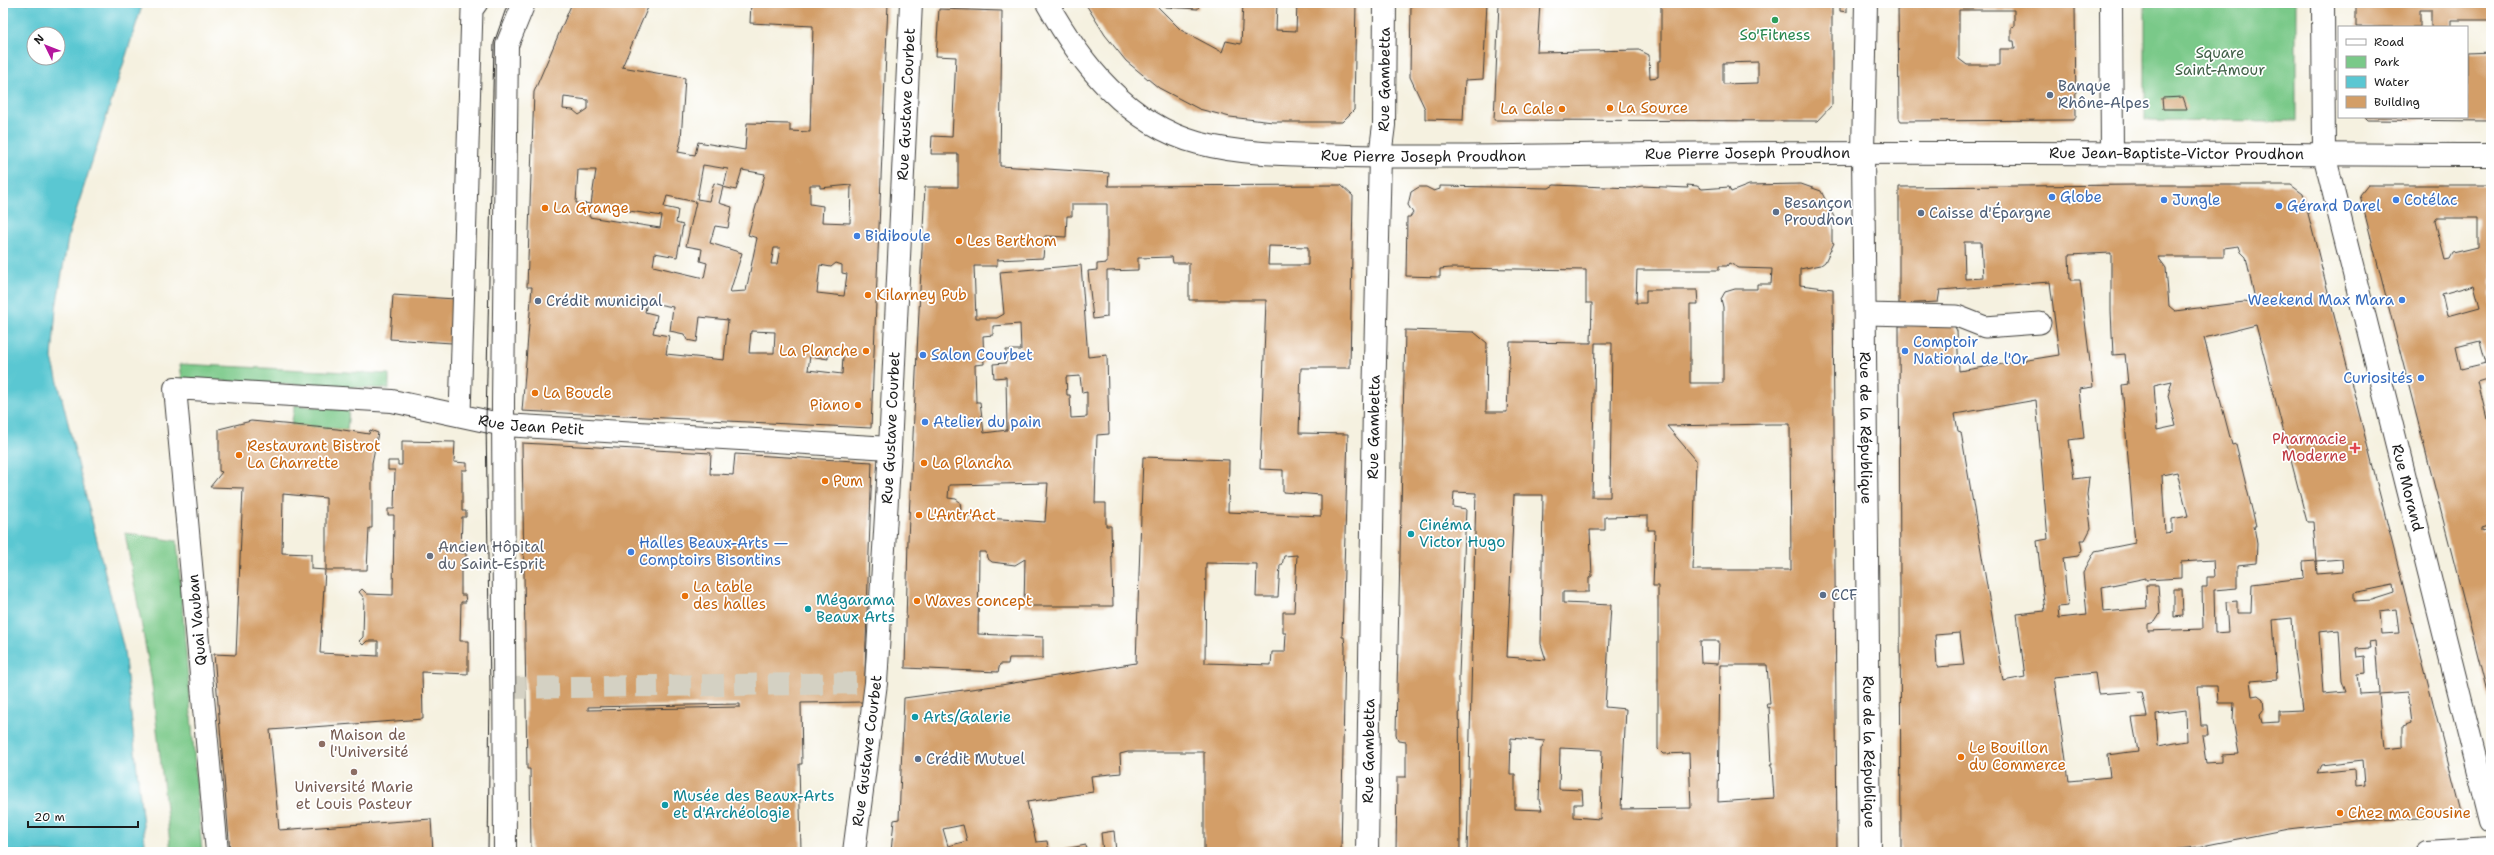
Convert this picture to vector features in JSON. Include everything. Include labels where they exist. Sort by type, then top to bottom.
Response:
[{"type":"street","points":[[505,852],[504,425],[507,45],[524,3]]},
{"type":"street","name":"Rue Gustave Courbet","points":[[854,852],[876,683],[890,448],[911,3]]},
{"type":"street","name":"Rue Pierre Joseph Proudhon","points":[[1047,3],[1059,24],[1094,74],[1124,103],[1155,126],[1198,143],[1258,153],[1380,156],[1863,152]]},
{"type":"street","name":"Rue Gambetta","points":[[1367,852],[1374,403],[1380,156],[1384,125],[1385,3]]},
{"type":"street","name":"Rue de la République","points":[[1866,3],[1863,152],[1870,852]]},
{"type":"street","points":[[2111,3],[2112,153]]},
{"type":"street","name":"Rue Morand","points":[[2323,3],[2324,154],[2491,822]]},
{"type":"street","name":"Rue Jean-Baptiste-Victor Proudhon","points":[[1863,152],[2491,154]]},
{"type":"street","name":"Rue Jean Petit","points":[[174,388],[392,401],[504,425],[890,448]]},
{"type":"street","name":"Quai Vauban","points":[[174,388],[217,852]]},
{"type":"street","points":[[2427,852],[2491,848]]},
{"type":"lane","points":[[460,415],[475,6]]},
{"type":"lane","points":[[1865,314],[1957,316],[1985,327],[2040,323]]},
{"type":"green space","name":"Square Saint-Amour","points":[[2145,3],[2296,3],[2296,121],[2145,120]]},
{"type":"green space","points":[[180,364],[389,374],[389,389],[182,379]]},
{"type":"green space","points":[[295,405],[349,410],[347,430],[291,425]]},
{"type":"green space","points":[[125,533],[177,541],[202,852],[171,852],[151,677]]},
{"type":"water","points":[[3,3],[143,3],[69,233],[56,308],[52,358],[124,650],[146,852],[3,852]]},
{"type":"building","points":[[572,3],[652,3],[649,5],[622,67],[685,78],[681,140],[678,152],[695,155],[698,142],[745,150],[747,123],[790,124],[790,131],[810,132],[813,26],[750,23],[751,3],[888,3],[871,428],[522,411],[532,287],[527,287],[534,92]],"holes":[[[564,97],[588,100],[588,109],[579,115],[573,110],[563,109]],[[703,165],[728,169],[724,186],[714,183],[709,201],[697,199]],[[578,170],[596,170],[591,204],[576,203]],[[742,170],[765,174],[748,235],[757,238],[746,291],[730,292],[742,253],[710,243],[715,226],[728,228],[732,207],[719,203],[723,187],[736,190]],[[810,185],[820,185],[820,188],[851,185],[850,223],[822,222],[823,206],[810,204]],[[667,196],[696,202],[686,246],[702,249],[700,261],[707,263],[704,278],[653,266],[655,253],[677,257],[683,225],[676,223],[678,210],[664,207]],[[590,205],[662,216],[660,228],[589,217]],[[774,248],[780,248],[777,264],[771,264]],[[836,263],[842,265],[842,273],[847,274],[844,296],[817,293],[820,265],[831,267]],[[647,302],[673,307],[670,331],[684,334],[687,340],[697,342],[700,317],[728,320],[724,360],[666,354],[669,336],[653,333],[657,315],[645,312]],[[751,331],[775,332],[774,353],[749,353]],[[828,354],[843,356],[842,374],[808,370],[810,356],[828,359]]]},
{"type":"building","points":[[1085,3],[1158,3],[1156,5],[1181,30],[1222,52],[1226,41],[1241,44],[1243,3],[1277,3],[1276,30],[1296,31],[1297,3],[1356,3],[1354,110],[1342,122],[1273,122],[1230,117],[1199,109],[1159,88],[1126,61],[1105,35]]},
{"type":"building","points":[[1165,3],[1199,3],[1198,9],[1165,7]]},
{"type":"building","points":[[1411,3],[1487,3],[1483,79],[1465,80],[1463,120],[1425,119],[1425,109],[1410,77]]},
{"type":"building","points":[[1499,3],[1540,3],[1537,52],[1639,50],[1649,55],[1650,78],[1658,77],[1658,61],[1661,61],[1661,3],[1832,3],[1832,105],[1817,121],[1494,120]],"holes":[[[1758,62],[1758,83],[1723,84],[1723,63]]]},
{"type":"building","points":[[1580,3],[1620,3],[1620,5]]},
{"type":"building","points":[[1840,3],[1847,3],[1847,12],[1840,11]]},
{"type":"building","points":[[1898,3],[2075,3],[2076,117],[2074,120],[1901,121],[1899,118]],"holes":[[[1959,10],[2014,10],[2014,26],[2011,27],[2011,41],[2014,41],[2015,49],[2000,49],[2000,65],[1967,65],[1959,59]]]},
{"type":"building","points":[[2356,3],[2491,3],[2491,20],[2451,20],[2451,26],[2431,26],[2431,10],[2420,10],[2420,26],[2356,26]]},
{"type":"building","points":[[939,9],[1002,11],[1000,166],[1109,173],[1108,186],[1341,185],[1353,196],[1350,368],[1301,368],[1299,433],[1348,434],[1342,637],[1344,637],[1345,647],[1341,852],[1187,852],[1204,850],[1204,752],[1128,752],[1120,754],[1121,773],[1091,776],[1093,792],[1027,802],[1036,842],[1047,841],[1049,852],[891,852],[894,820],[899,819],[904,698],[1001,685],[1136,663],[1143,457],[1229,460],[1228,512],[1321,516],[1321,495],[1283,492],[1283,470],[1260,469],[1266,300],[1189,300],[1189,263],[1173,263],[1172,257],[1138,258],[1138,270],[1107,271],[1107,317],[1093,319],[1088,271],[1097,270],[1097,264],[1107,263],[1107,204],[1072,204],[1072,216],[1067,216],[1066,237],[1045,236],[1043,258],[997,260],[997,266],[974,266],[976,318],[997,318],[1004,314],[1000,272],[1081,265],[1088,357],[1107,355],[1109,434],[1097,435],[1095,503],[1106,503],[1106,526],[1111,526],[1113,606],[1024,606],[1025,559],[1015,565],[992,562],[987,558],[986,552],[979,552],[978,634],[1043,637],[1043,658],[1009,658],[1008,664],[1000,664],[998,672],[905,668],[908,539],[925,187],[958,187],[958,154],[931,154],[932,136],[952,137],[956,57],[936,56]],"holes":[[[1269,246],[1308,247],[1308,265],[1268,265]],[[1020,324],[1021,350],[1006,350],[1006,363],[993,364],[994,378],[1006,377],[1007,430],[984,433],[980,402],[976,402],[975,365],[984,364],[983,336],[993,335],[993,326]],[[1080,376],[1082,393],[1087,392],[1087,417],[1071,418],[1070,395],[1067,395],[1066,377]],[[1048,483],[1045,522],[958,516],[961,509],[960,502],[956,499],[948,498],[949,485]],[[1297,555],[1294,612],[1283,612],[1283,633],[1286,633],[1285,652],[1272,652],[1271,665],[1205,663],[1206,563],[1257,564],[1256,597],[1278,597],[1280,565],[1282,565],[1284,556]],[[963,825],[967,841],[948,846],[943,829]]]},
{"type":"building","points":[[2491,52],[2491,121],[2368,120],[2366,118],[2468,118],[2468,53]]},
{"type":"building","points":[[2183,97],[2187,109],[2163,109],[2162,98]]},
{"type":"building","points":[[1801,184],[1821,191],[1834,217],[1832,218],[1832,242],[1834,243],[1825,262],[1821,265],[1800,269],[1800,285],[1833,289],[1837,852],[1467,852],[1476,493],[1454,492],[1453,507],[1466,509],[1459,675],[1460,852],[1396,852],[1397,777],[1406,777],[1406,742],[1398,741],[1396,734],[1405,330],[1474,332],[1487,343],[1486,412],[1507,412],[1510,342],[1591,343],[1592,303],[1586,303],[1586,270],[1450,268],[1440,269],[1440,277],[1406,276],[1407,217],[1410,217],[1413,213],[1408,205],[1411,192],[1419,187],[1426,187],[1434,191],[1440,189],[1440,186],[1549,188],[1554,185],[1632,188],[1642,186],[1688,188],[1687,185],[1697,186],[1702,189],[1729,187],[1731,192],[1749,185]],"holes":[[[1729,263],[1739,268],[1772,269],[1771,284],[1757,284],[1757,289],[1735,289],[1725,292],[1721,299],[1723,307],[1723,383],[1690,383],[1690,304],[1698,304],[1697,290],[1646,290],[1646,303],[1636,303],[1637,270],[1719,270],[1719,266],[1727,266]],[[1595,343],[1612,343],[1610,497],[1592,497]],[[1790,424],[1791,570],[1693,570],[1696,460],[1667,426]],[[1514,495],[1543,495],[1541,644],[1546,660],[1507,657]],[[1648,516],[1648,530],[1655,530],[1653,586],[1658,586],[1658,749],[1663,754],[1689,753],[1691,808],[1621,809],[1626,709],[1605,707],[1611,605],[1563,603],[1563,592],[1589,592],[1589,578],[1592,576],[1590,530],[1605,530],[1605,517]],[[1700,641],[1719,641],[1718,664],[1701,663]],[[1720,665],[1767,665],[1770,704],[1766,704],[1767,708],[1769,707],[1772,765],[1770,765],[1772,768],[1774,798],[1718,802]],[[1511,738],[1545,741],[1541,749],[1539,800],[1542,810],[1515,809],[1515,774],[1510,774]],[[1560,748],[1602,750],[1600,819],[1574,817],[1574,804],[1583,804],[1582,790],[1559,789]]]},
{"type":"building","points":[[2291,185],[2303,194],[2462,816],[2356,821],[2288,829],[2197,847],[2153,852],[1901,852],[1899,326],[1946,323],[1954,325],[1957,331],[1959,371],[2059,355],[2050,282],[1940,290],[1938,302],[1899,304],[1899,187]],"holes":[[[1964,242],[1981,242],[1983,278],[1965,279]],[[2239,246],[2241,252],[2246,257],[2256,304],[2244,302],[2175,311],[2169,306],[2166,268],[2158,257],[2224,257],[2224,248]],[[2111,253],[2113,355],[2125,354],[2128,384],[2122,385],[2135,543],[2095,551],[2083,573],[2087,615],[2059,618],[2058,607],[2068,606],[2063,558],[2078,556],[2082,550],[2080,540],[2085,540],[2091,528],[2087,495],[2089,477],[2074,479],[2069,440],[2084,438],[2079,389],[2093,387],[2080,280],[2070,280],[2069,255]],[[2256,325],[2307,522],[2313,522],[2316,561],[2303,562],[2304,578],[2252,584],[2251,613],[2237,613],[2237,601],[2226,602],[2228,632],[2215,633],[2214,590],[2237,588],[2237,565],[2256,563],[2257,544],[2254,526],[2256,526],[2236,444],[2232,445],[2204,338]],[[2172,381],[2168,396],[2176,426],[2157,430],[2154,385]],[[2036,400],[2048,539],[2037,541],[2045,611],[2017,614],[2025,677],[2003,681],[1961,432],[1958,431],[1955,414]],[[2177,472],[2188,516],[2172,519],[2172,532],[2165,533],[2162,475]],[[2342,559],[2343,572],[2317,574],[2316,561]],[[2213,560],[2214,577],[2207,577],[2207,587],[2202,587],[2203,629],[2148,631],[2148,624],[2155,622],[2160,614],[2158,585],[2146,585],[2147,608],[2104,612],[2102,587],[2146,578],[2146,580],[2181,578],[2181,562]],[[2393,585],[2394,593],[2372,600],[2354,601],[2354,593]],[[2396,609],[2399,633],[2382,634],[2380,611]],[[2292,618],[2294,652],[2302,710],[2279,711],[2279,722],[2262,723],[2260,715],[2264,710],[2263,699],[2258,695],[2252,696],[2250,681],[2277,679],[2273,620]],[[2339,630],[2342,681],[2346,692],[2323,694],[2319,632]],[[1960,633],[1964,665],[1937,667],[1935,635]],[[2375,641],[2379,693],[2359,694],[2357,674],[2366,673],[2365,656],[2357,657],[2356,649],[2370,648],[2369,642]],[[2095,673],[2098,694],[2142,691],[2147,717],[2132,718],[2138,751],[2107,755],[2110,777],[2069,781],[2054,677]],[[2198,686],[2217,686],[2218,703],[2234,703],[2233,720],[2239,754],[2222,755],[2222,762],[2206,763],[2202,735],[2208,735],[2207,725],[2201,725]],[[2407,692],[2411,723],[2403,726],[2403,747],[2384,749],[2379,694]],[[2186,710],[2187,741],[2158,746],[2156,714]],[[2363,760],[2365,785],[2356,786],[2355,769],[2317,773],[2321,765]]]},
{"type":"building","points":[[2368,185],[2491,185],[2491,378],[2478,382],[2487,419],[2491,418],[2491,525],[2481,528],[2481,531],[2491,529],[2491,707],[2360,195]],"holes":[[[2437,218],[2478,218],[2478,247],[2453,253],[2450,259],[2445,260],[2435,221]],[[2474,285],[2480,307],[2447,316],[2442,294]],[[2480,341],[2486,363],[2461,369],[2456,347]]]},
{"type":"building","points":[[393,295],[455,299],[452,343],[390,339]]},
{"type":"building","points":[[251,421],[337,429],[369,434],[370,430],[378,433],[372,463],[372,528],[369,528],[367,570],[326,570],[326,498],[283,494],[282,553],[311,554],[311,569],[325,570],[320,653],[378,656],[378,641],[367,641],[363,645],[359,641],[363,637],[364,598],[359,592],[362,589],[367,594],[393,595],[394,515],[388,515],[388,509],[394,509],[395,470],[388,470],[388,461],[398,461],[398,465],[402,465],[402,441],[455,442],[454,462],[467,463],[467,470],[462,470],[462,511],[466,511],[466,517],[462,517],[461,553],[466,553],[466,559],[461,559],[461,595],[465,595],[466,602],[461,602],[460,641],[468,641],[468,674],[422,672],[423,719],[270,730],[279,830],[431,819],[433,852],[230,852],[214,654],[236,655],[243,488],[210,487],[222,472],[219,471],[219,429]]},
{"type":"building","points":[[522,443],[711,453],[710,474],[733,475],[735,454],[872,462],[864,702],[801,703],[802,764],[799,764],[801,852],[531,852],[530,769],[527,769]],"holes":[[[740,704],[740,707],[588,710],[588,707]]]},
{"type":"building","points":[[2174,589],[2182,589],[2183,616],[2174,617]]},
{"type":"building","points":[[1114,831],[1116,852],[1103,852],[1101,833]]},
{"type":"building","points":[[1086,845],[1087,852],[1065,852],[1064,849]]},
{"type":"tunnel","points":[[504,688],[876,683]]},
{"type":"tram line","points":[[488,852],[490,688],[486,421],[494,43],[508,3]]},
{"type":"place","name":"So'Fitness","points":[[1775,20]]},
{"type":"place","name":"Banque Rhône-Alpes","points":[[2050,95]]},
{"type":"place","name":"La Source","points":[[1610,108]]},
{"type":"place","name":"La Cale","points":[[1562,109]]},
{"type":"place","name":"Globe","points":[[2052,197]]},
{"type":"place","name":"Jungle","points":[[2164,200]]},
{"type":"place","name":"Cotélac","points":[[2396,200]]},
{"type":"place","name":"Gérard Darel","points":[[2279,206]]},
{"type":"place","name":"La Grange","points":[[545,208]]},
{"type":"place","name":"Besançon Proudhon","points":[[1776,212]]},
{"type":"place","name":"Caisse d'Épargne","points":[[1921,213]]},
{"type":"place","name":"Bidiboule","points":[[857,236]]},
{"type":"place","name":"Les Berthom","points":[[959,241]]},
{"type":"place","name":"Kilarney Pub","points":[[868,295]]},
{"type":"place","name":"Weekend Max Mara","points":[[2402,300]]},
{"type":"place","name":"Crédit municipal","points":[[538,301]]},
{"type":"place","name":"La Planche","points":[[866,351]]},
{"type":"place","name":"Comptoir National de l'Or","points":[[1905,351]]},
{"type":"place","name":"Salon Courbet","points":[[923,355]]},
{"type":"place","name":"Curiosités","points":[[2421,378]]},
{"type":"place","name":"La Boucle","points":[[535,393]]},
{"type":"place","name":"Piano","points":[[858,405]]},
{"type":"place","name":"Atelier du pain","points":[[925,422]]},
{"type":"place","name":"Pharmacie Moderne","points":[[2355,448]]},
{"type":"place","name":"Restaurant Bistrot La Charrette","points":[[239,455]]},
{"type":"place","name":"La Plancha","points":[[924,463]]},
{"type":"place","name":"Pum","points":[[825,481]]},
{"type":"place","name":"L'Antr'Act","points":[[919,515]]},
{"type":"place","name":"Cinéma Victor Hugo","points":[[1411,534]]},
{"type":"place","name":"Halles Beaux-Arts — Comptoirs Bisontins","points":[[631,552]]},
{"type":"place","name":"Ancien Hôpital du Saint-Esprit","points":[[430,556]]},
{"type":"place","name":"CCF","points":[[1823,595]]},
{"type":"place","name":"La table des halles","points":[[685,596]]},
{"type":"place","name":"Waves concept","points":[[917,601]]},
{"type":"place","name":"Mégarama Beaux Arts","points":[[808,609]]},
{"type":"place","name":"Arts/Galerie","points":[[915,717]]},
{"type":"place","name":"Maison de l'Université","points":[[322,744]]},
{"type":"place","name":"Le Bouillon du Commerce","points":[[1961,757]]},
{"type":"place","name":"Crédit Mutuel","points":[[918,759]]},
{"type":"place","name":"Université Marie et Louis Pasteur","points":[[354,772]]},
{"type":"place","name":"Musée des Beaux-Arts et d'Archéologie","points":[[665,805]]},
{"type":"place","name":"Chez ma Cousine","points":[[2340,813]]}]
